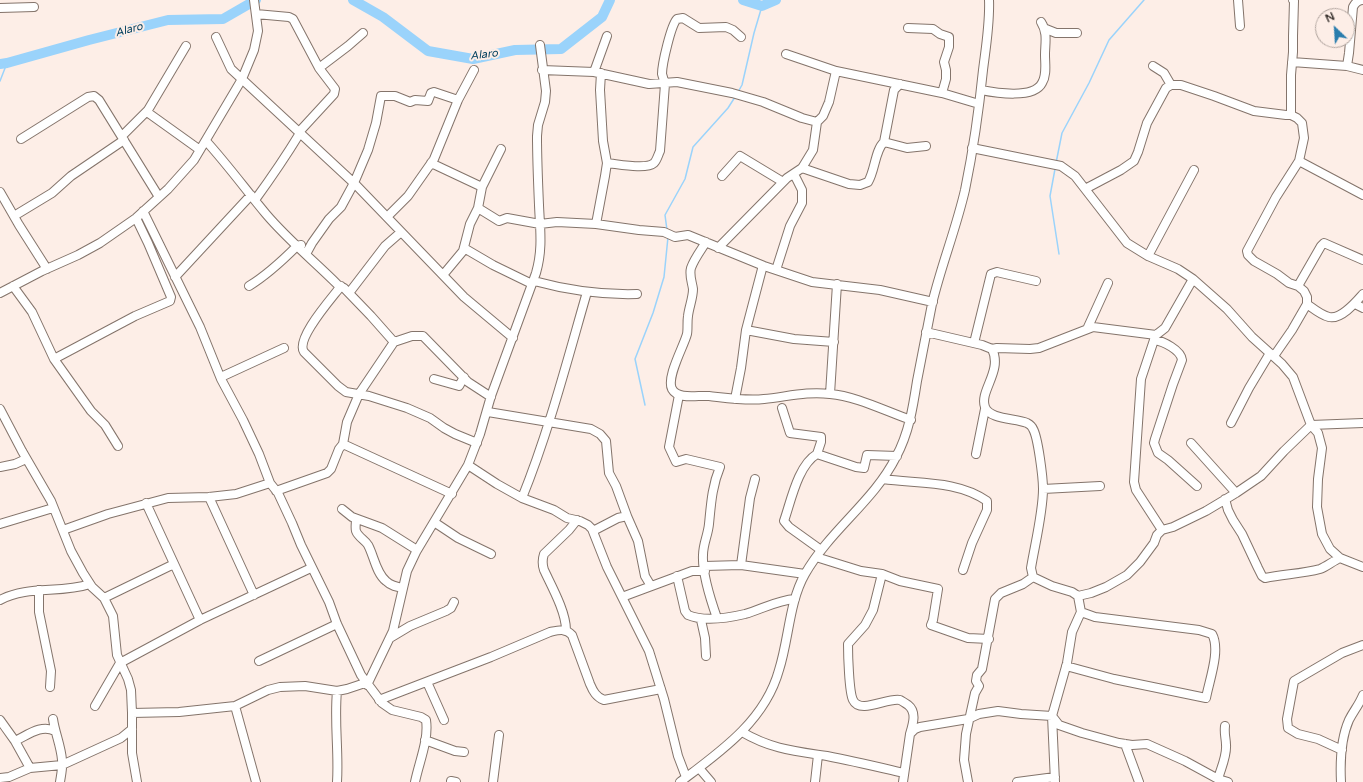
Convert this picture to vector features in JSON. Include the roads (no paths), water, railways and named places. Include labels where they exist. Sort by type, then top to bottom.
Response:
[{"type":"street","points":[[468,465],[522,498],[554,510],[567,518],[577,520],[588,525],[593,531],[607,566],[649,651],[661,689],[683,780],[742,732],[758,714],[766,702],[779,672],[796,599],[805,574],[819,554],[884,479],[904,440],[910,420],[933,302],[964,191],[981,90],[989,23],[989,0]]},
{"type":"street","points":[[1238,0],[1240,26]]},
{"type":"street","points":[[1291,115],[1293,0]]},
{"type":"street","points":[[1347,66],[1353,7],[1354,4],[1360,0],[1363,0]]},
{"type":"street","points":[[0,293],[100,243],[136,218],[159,197],[194,160],[242,79],[254,50],[257,38],[254,3]]},
{"type":"street","points":[[0,8],[34,7]]},
{"type":"street","points":[[175,277],[275,173],[300,133],[334,94],[335,89],[320,68],[293,19],[289,17],[256,14]]},
{"type":"street","points":[[607,163],[653,164],[660,151],[665,84],[662,74],[674,22],[677,19],[683,18],[698,28],[726,27],[742,37]]},
{"type":"street","points":[[981,90],[1001,94],[1036,90],[1042,83],[1045,76],[1044,26],[1056,33],[1077,33]]},
{"type":"street","points":[[908,28],[933,29],[940,34],[949,37],[949,47],[944,62],[946,79],[942,93]]},
{"type":"street","points":[[320,68],[363,33]]},
{"type":"street","points":[[596,224],[607,163],[603,141],[598,73],[607,36]]},
{"type":"street","points":[[216,37],[231,69],[354,183],[464,297],[513,338]]},
{"type":"street","points":[[132,713],[179,712],[235,706],[268,690],[280,687],[305,686],[337,691],[347,690],[366,684],[393,631],[407,570],[417,550],[452,494],[468,465],[477,443],[488,412],[491,397],[533,283],[540,258],[537,136],[546,91],[542,70],[540,45]]},
{"type":"street","points":[[14,216],[52,193],[71,176],[123,138],[147,112],[186,46]]},
{"type":"street","points":[[786,54],[836,71],[942,93],[979,104]]},
{"type":"street","points":[[1292,62],[1347,66],[1363,70]]},
{"type":"street","points":[[1153,66],[1164,73],[1172,85]]},
{"type":"street","points":[[387,217],[408,196],[431,163],[439,149],[458,100],[474,70]]},
{"type":"street","points":[[542,70],[598,73],[650,84],[677,82],[732,93],[763,102],[802,118],[817,122]]},
{"type":"street","points":[[718,248],[783,182],[802,168],[813,150],[817,122],[823,116],[829,102],[836,71]]},
{"type":"street","points":[[802,168],[849,184],[860,185],[868,182],[872,175],[880,146],[884,142],[894,90],[900,84]]},
{"type":"street","points":[[1086,189],[1134,162],[1147,123],[1166,88],[1172,85],[1181,85],[1254,111],[1291,115],[1302,123],[1304,138],[1299,160],[1276,197],[1247,250],[1248,255],[1254,261],[1290,283],[1298,286],[1304,291],[1307,297],[1307,304],[1292,330],[1249,388],[1231,423]]},
{"type":"street","points":[[306,254],[329,219],[341,207],[354,183],[368,150],[376,123],[381,96],[395,96],[410,102],[415,100],[428,101],[430,94],[434,92],[458,100]]},
{"type":"street","points":[[21,139],[88,96],[92,95],[99,100],[159,197]]},
{"type":"street","points":[[147,112],[200,150]]},
{"type":"street","points":[[206,141],[225,162],[267,215],[297,246],[349,293],[394,342]]},
{"type":"street","points":[[884,142],[907,148],[926,146]]},
{"type":"street","points":[[972,148],[1061,166],[1075,176],[1127,243],[1148,256],[1178,268],[1193,279],[1227,309],[1252,337],[1282,364],[1293,377],[1311,425],[1318,433],[1322,448],[1318,479],[1317,507],[1322,534],[1330,549],[1340,558],[1363,567]]},
{"type":"street","points":[[443,274],[464,251],[470,224],[478,208],[482,187],[501,149]]},
{"type":"street","points":[[722,176],[740,156],[783,182]]},
{"type":"street","points":[[1299,160],[1363,195]]},
{"type":"street","points":[[431,163],[482,187]]},
{"type":"street","points":[[1148,256],[1194,170]]},
{"type":"street","points":[[776,270],[790,226],[802,203],[802,190],[794,174]]},
{"type":"street","points":[[0,192],[47,269]]},
{"type":"street","points":[[478,208],[499,221],[507,218],[540,224],[557,222],[596,224],[664,232],[675,237],[688,235],[764,266],[812,282],[880,290],[933,302]]},
{"type":"street","points":[[143,211],[200,327],[221,377],[255,447],[270,483],[276,491],[292,523],[311,568],[329,602],[337,624],[366,684],[379,700],[392,710],[426,720],[427,725],[425,740],[415,782]]},
{"type":"street","points":[[54,359],[134,316],[170,301],[171,297],[148,242],[136,218]]},
{"type":"street","points":[[349,293],[385,246],[401,232]]},
{"type":"street","points":[[706,242],[691,269],[690,274],[693,290],[688,315],[688,333],[675,365],[671,384],[672,388],[679,395],[735,399],[762,399],[805,393],[830,394],[850,398],[910,420]]},
{"type":"street","points":[[248,286],[275,267],[297,246],[312,243]]},
{"type":"street","points":[[1298,286],[1324,243],[1363,260]]},
{"type":"street","points":[[464,248],[493,265],[533,283],[587,292],[621,295],[637,294]]},
{"type":"street","points":[[735,399],[746,330],[764,266]]},
{"type":"street","points":[[974,343],[992,274],[1001,272],[1036,281]]},
{"type":"street","points":[[1162,530],[1136,490],[1134,482],[1141,379],[1154,338],[1165,328],[1193,279]]},
{"type":"street","points":[[1088,328],[1108,283]]},
{"type":"street","points":[[830,394],[838,284]]},
{"type":"street","points":[[13,286],[32,312],[54,359],[91,411],[105,425],[118,446]]},
{"type":"street","points":[[341,286],[308,329],[302,348],[342,390],[407,408],[430,418],[455,434],[477,443]]},
{"type":"street","points":[[522,498],[537,460],[549,422],[587,292]]},
{"type":"street","points":[[1307,304],[1322,314],[1331,317],[1339,316],[1359,306],[1363,294]]},
{"type":"street","points":[[926,332],[982,345],[992,349],[1030,349],[1039,348],[1088,328],[1107,328],[1154,338],[1177,351],[1182,356],[1182,360],[1154,443],[1158,453],[1197,486]]},
{"type":"street","points":[[746,330],[794,339],[834,342]]},
{"type":"street","points":[[276,491],[327,473],[331,470],[343,444],[347,422],[359,394],[394,342],[412,336],[422,336],[477,389],[491,397]]},
{"type":"street","points":[[221,377],[284,348]]},
{"type":"street","points":[[976,454],[985,409],[983,400],[991,380],[995,363],[995,355],[992,349]]},
{"type":"street","points":[[434,379],[459,386],[464,377]]},
{"type":"street","points":[[679,395],[669,447],[676,462],[686,459],[720,467],[715,478],[713,488],[708,532],[703,554],[704,568],[718,618]]},
{"type":"street","points":[[782,408],[790,433],[821,437],[817,454],[805,465],[792,495],[784,520],[789,527],[819,554],[861,571],[882,574],[900,582],[938,589],[931,625],[968,638],[989,639]]},
{"type":"street","points":[[0,409],[26,458],[46,491],[71,551],[90,584],[104,598],[113,616],[117,655],[128,679],[131,690],[132,753],[137,782]]},
{"type":"street","points":[[985,409],[994,416],[1028,423],[1033,428],[1037,438],[1043,489],[1031,568],[1033,577]]},
{"type":"street","points":[[488,412],[591,429],[600,434],[606,441],[609,473],[616,486],[638,542],[645,576],[651,586]]},
{"type":"street","points":[[1078,596],[1106,587],[1127,575],[1140,562],[1154,543],[1157,534],[1162,530],[1173,527],[1206,511],[1261,476],[1311,425],[1363,423]]},
{"type":"street","points":[[343,444],[452,494]]},
{"type":"street","points":[[1191,444],[1236,493]]},
{"type":"street","points":[[817,454],[856,467],[864,468],[867,455],[897,456]]},
{"type":"street","points":[[0,467],[15,464],[26,458]]},
{"type":"street","points":[[741,566],[750,498],[756,479]]},
{"type":"street","points":[[884,479],[913,483],[946,484],[987,501],[987,510],[972,543],[963,570]]},
{"type":"street","points":[[63,530],[108,514],[168,498],[209,497],[236,494],[270,483]]},
{"type":"street","points":[[1043,489],[1100,486]]},
{"type":"street","points":[[209,497],[254,595]]},
{"type":"street","points":[[1225,499],[1233,520],[1242,534],[1262,576],[1265,578],[1283,574],[1293,575],[1321,568],[1340,558]]},
{"type":"street","points":[[146,503],[200,620]]},
{"type":"street","points":[[0,524],[54,508]]},
{"type":"street","points":[[342,508],[352,517],[382,528],[417,550]]},
{"type":"street","points":[[593,531],[618,518],[627,516]]},
{"type":"street","points":[[356,519],[356,532],[370,549],[386,582],[403,588]]},
{"type":"street","points":[[566,630],[564,617],[544,570],[542,558],[544,554],[569,530],[577,520]]},
{"type":"street","points":[[434,522],[458,538],[491,554]]},
{"type":"street","points":[[104,598],[174,564]]},
{"type":"street","points":[[622,597],[704,568],[741,566],[805,574]]},
{"type":"street","points":[[95,706],[120,663],[200,620],[311,568]]},
{"type":"street","points":[[882,574],[873,610],[866,625],[848,644],[850,689],[853,701],[862,706],[870,706],[900,700],[910,707],[917,724],[910,734],[903,782]]},
{"type":"street","points":[[678,576],[685,611],[688,615],[701,620],[744,614],[771,604],[796,599]]},
{"type":"street","points":[[1017,782],[1055,780],[1052,716],[1066,666],[1072,632],[1081,612],[1078,596],[1072,592],[1052,586],[1033,577]]},
{"type":"street","points":[[968,782],[964,760],[968,718],[972,711],[975,693],[978,686],[976,681],[977,675],[982,669],[989,639],[995,599],[1001,593],[1023,584],[1033,577]]},
{"type":"street","points":[[0,600],[15,594],[39,590],[76,588],[90,584]]},
{"type":"street","points":[[39,590],[39,612],[51,671],[50,687]]},
{"type":"street","points":[[390,638],[410,626],[446,611],[451,608],[454,602]]},
{"type":"street","points":[[1066,666],[1114,679],[1206,698],[1215,655],[1215,639],[1212,634],[1199,630],[1095,617],[1081,612]]},
{"type":"street","points":[[701,620],[705,638],[706,656]]},
{"type":"street","points":[[259,661],[337,624]]},
{"type":"street","points":[[379,700],[491,657],[550,632],[560,630],[566,630],[572,635],[593,691],[600,698],[604,700],[661,689]]},
{"type":"street","points":[[1342,750],[1318,739],[1298,734],[1288,728],[1287,719],[1294,681],[1342,653],[1363,645]]},
{"type":"street","points":[[427,682],[444,720]]},
{"type":"street","points":[[336,782],[338,762],[335,710],[337,691]]},
{"type":"street","points":[[1343,781],[1343,736],[1350,718],[1361,704],[1363,695]]},
{"type":"street","points":[[235,706],[256,782]]},
{"type":"street","points":[[917,724],[968,718],[979,714],[998,711],[1052,716],[1059,725],[1082,733],[1125,744],[1147,744],[1185,760],[1218,779],[1228,782]]},
{"type":"street","points":[[53,719],[60,747],[62,765],[60,782]]},
{"type":"street","points":[[0,720],[15,741],[30,768]]},
{"type":"street","points":[[1218,779],[1226,751],[1224,735],[1225,726]]},
{"type":"street","points":[[15,741],[41,728],[55,731]]},
{"type":"street","points":[[0,778],[8,780],[30,768],[62,765],[121,738],[132,729]]},
{"type":"street","points":[[742,732],[769,745],[793,752],[818,755],[904,773]]},
{"type":"street","points":[[493,782],[499,735]]},
{"type":"street","points":[[425,740],[455,751],[464,752]]},
{"type":"street","points":[[1125,744],[1140,782]]},
{"type":"street","points":[[815,782],[818,755]]},
{"type":"street","points":[[699,768],[711,782]]},
{"type":"waterway","name":"Alaro","points":[[0,64],[168,20],[223,19],[256,0]]},
{"type":"waterway","name":"Alaro","points":[[353,0],[383,17],[428,51],[473,59],[515,50],[561,49],[602,17],[610,0]]},
{"type":"waterway","name":"Alaro","points":[[743,0],[762,6],[776,0]]},
{"type":"waterway","points":[[1056,163],[1062,133],[1089,83],[1109,40],[1144,0]]},
{"type":"waterway","points":[[738,92],[742,85],[762,6]]},
{"type":"waterway","points":[[0,81],[7,63]]},
{"type":"waterway","points":[[667,230],[665,215],[685,179],[693,147],[728,108],[735,97]]},
{"type":"waterway","points":[[1055,169],[1050,196],[1059,254]]},
{"type":"waterway","points":[[645,405],[635,359],[653,313],[664,277],[668,237]]}]
